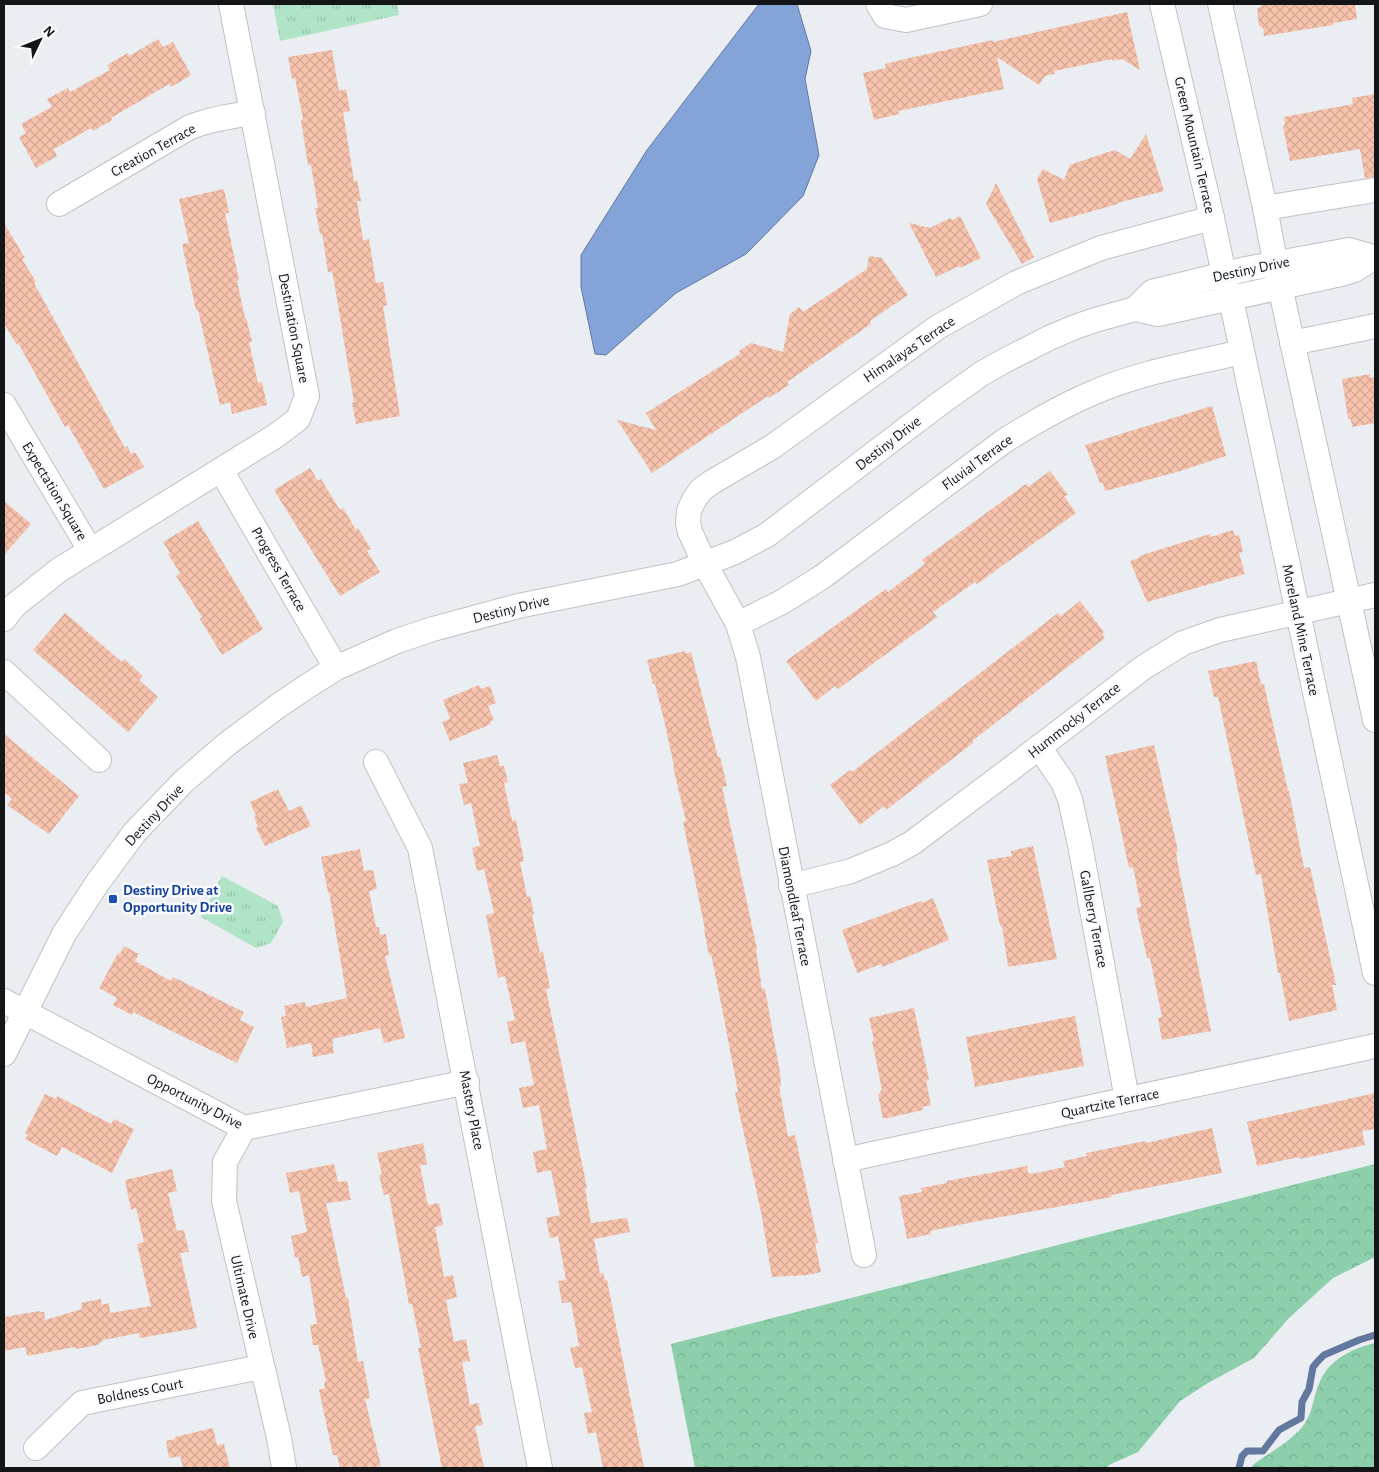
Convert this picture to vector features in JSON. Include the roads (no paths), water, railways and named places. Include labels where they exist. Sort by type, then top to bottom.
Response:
[{"type":"street","name":"Destination Square","points":[[4,618],[15,605],[59,570],[277,435],[298,420],[307,396],[231,4]]},
{"type":"street","points":[[881,10],[906,20],[980,4]]},
{"type":"street","name":"Green Mountain Terrace","points":[[1162,4],[1212,218],[1226,287]]},
{"type":"street","points":[[1220,4],[1375,720]]},
{"type":"street","name":"Creation Terrace","points":[[59,204],[190,127],[224,116],[253,113]]},
{"type":"street","points":[[1265,208],[1375,190]]},
{"type":"street","name":"Himalayas Terrace","points":[[705,564],[690,532],[688,523],[689,511],[694,500],[702,490],[712,482],[772,447],[938,326],[1016,283],[1085,254],[1212,218]]},
{"type":"street","name":"Destiny Drive","points":[[4,1054],[64,934],[98,882],[135,832],[183,782],[227,744],[278,706],[336,668],[397,641],[479,616],[547,600],[668,576],[735,552],[767,535],[908,427],[981,374],[1028,348],[1075,327],[1135,309],[1152,292],[1226,287],[1278,276],[1354,270],[1374,257]]},
{"type":"street","name":"Moreland Mine Terrace","points":[[1226,287],[1234,313],[1375,973]]},
{"type":"street","points":[[1292,343],[1375,326]]},
{"type":"street","name":"Fluvial Terrace","points":[[738,624],[782,602],[810,585],[996,446],[1031,424],[1088,395],[1135,378],[1242,352]]},
{"type":"street","name":"Expectation Square","points":[[4,405],[90,550]]},
{"type":"street","name":"Progress Terrace","points":[[221,470],[336,668]]},
{"type":"street","name":"Diamondleaf Terrace","points":[[705,564],[738,624],[748,657],[864,1255]]},
{"type":"street","name":"Hummocky Terrace","points":[[791,886],[851,871],[892,854],[927,831],[1144,667],[1183,644],[1220,630],[1297,611],[1375,595]]},
{"type":"street","points":[[4,672],[99,760]]},
{"type":"street","name":"Gallberry Terrace","points":[[1039,747],[1063,782],[1070,799],[1127,1099]]},
{"type":"street","name":"Mastery Place","points":[[376,762],[420,848],[540,1468]]},
{"type":"street","name":"Opportunity Drive","points":[[4,1001],[244,1128],[466,1082]]},
{"type":"street","name":"Quartzite Terrace","points":[[845,1160],[1375,1046]]},
{"type":"street","name":"Ultimate Drive","points":[[244,1128],[225,1162],[224,1202],[279,1438],[284,1468]]},
{"type":"street","name":"Boldness Court","points":[[36,1448],[82,1403],[261,1367]]},
{"type":"water","points":[[759,4],[797,4],[811,51],[805,79],[819,155],[803,196],[746,254],[676,293],[606,355],[595,354],[581,287],[581,255],[647,150]]},
{"type":"waterway","points":[[1239,1468],[1242,1456],[1247,1451],[1263,1451],[1279,1430],[1301,1418],[1302,1402],[1309,1389],[1313,1367],[1324,1355],[1375,1335]]},
{"type":"place","name":"Destiny Drive at Opportunity Drive","points":[[113,899]]}]
